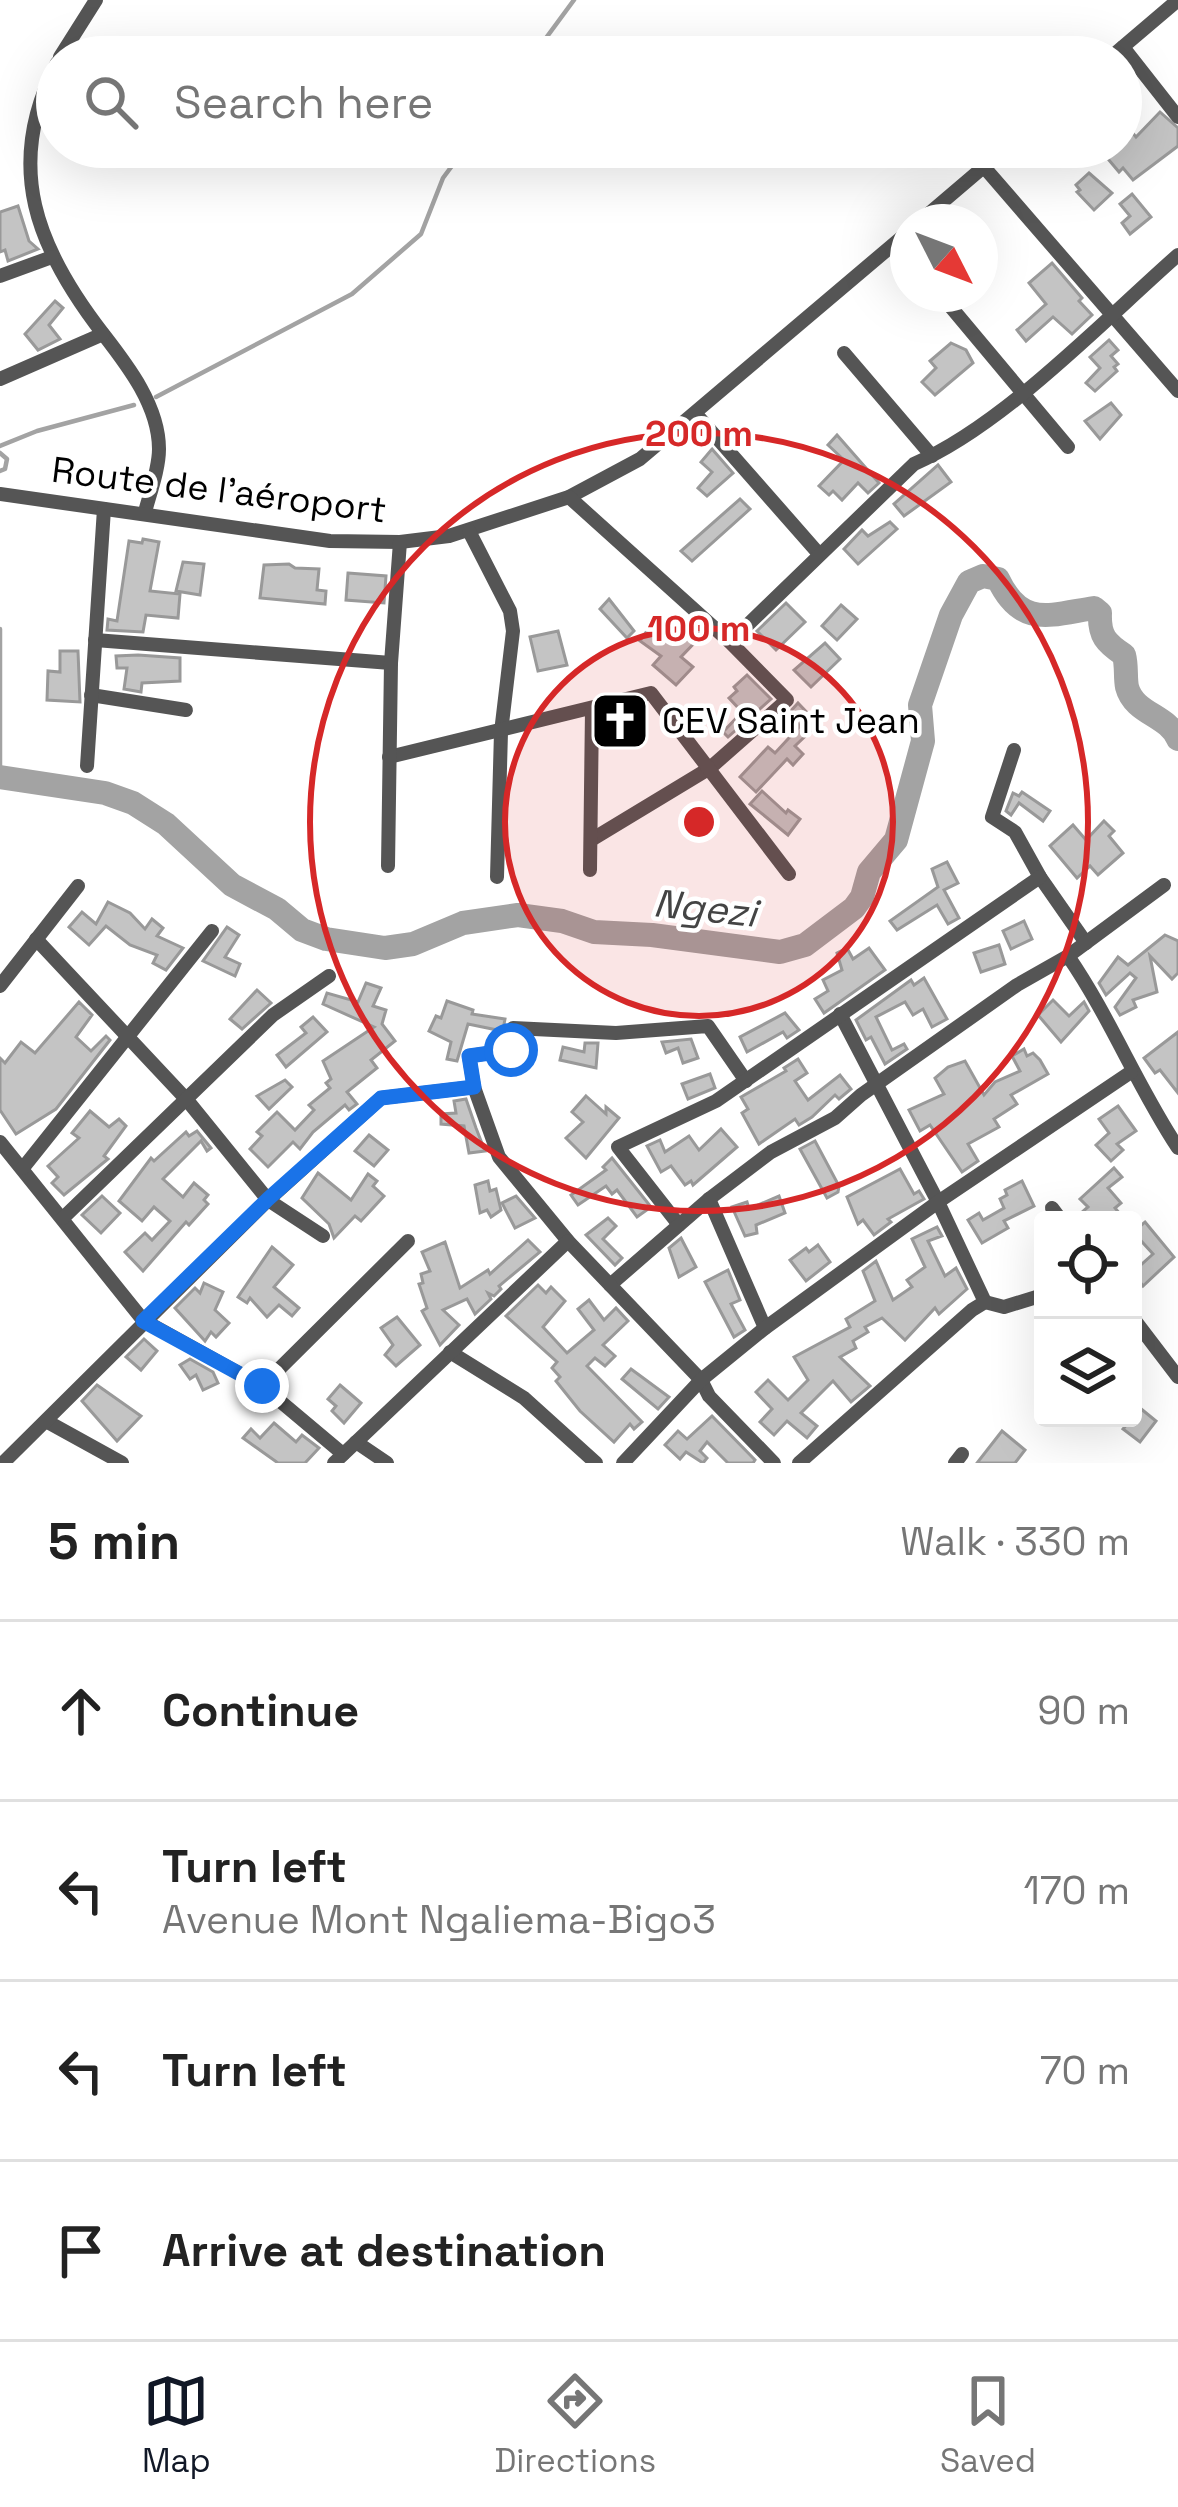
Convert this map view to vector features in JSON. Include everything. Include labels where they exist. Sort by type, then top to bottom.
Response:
[{"type":"street","points":[[74,36],[96,0]]},
{"type":"street","points":[[1136,36],[1178,1]]},
{"type":"street","points":[[1142,79],[1178,117]]},
{"type":"street","points":[[36,112],[29,162],[32,206],[52,257],[132,369],[154,423],[160,450],[145,512]]},
{"type":"street","points":[[941,204],[983,168]]},
{"type":"street","points":[[985,168],[1178,392]]},
{"type":"street","name":"Route de l'aéroport","points":[[0,494],[330,541],[400,542],[469,530],[569,497],[640,459],[890,247]]},
{"type":"street","points":[[730,642],[914,464],[950,449],[1022,392],[1178,255]]},
{"type":"street","points":[[0,276],[52,257]]},
{"type":"street","points":[[955,312],[1068,447]]},
{"type":"street","points":[[0,379],[103,334]]},
{"type":"street","points":[[844,353],[932,456]]},
{"type":"street","points":[[696,414],[819,554]]},
{"type":"street","points":[[569,497],[730,642],[787,700],[710,769],[591,840]]},
{"type":"street","points":[[87,766],[104,509]]},
{"type":"street","points":[[469,530],[510,611],[513,632],[501,732],[497,877]]},
{"type":"street","points":[[388,866],[391,663],[400,542]]},
{"type":"street","points":[[95,640],[391,663]]},
{"type":"street","points":[[389,758],[651,693],[789,874]]},
{"type":"street","points":[[92,695],[186,710]]},
{"type":"street","points":[[590,869],[592,710]]},
{"type":"street","points":[[1014,750],[992,817],[1015,832],[1086,943]]},
{"type":"street","points":[[679,1225],[619,1147],[716,1101],[1040,877]]},
{"type":"street","points":[[0,986],[78,886]]},
{"type":"street","points":[[610,1285],[709,1198],[771,1152],[835,1118],[861,1095],[1163,886]]},
{"type":"street","points":[[22,1168],[212,931]]},
{"type":"street","points":[[36,939],[187,1100],[268,1199],[323,1236]]},
{"type":"street","points":[[1068,956],[1089,987],[1131,1072],[1172,1125],[1178,1148]]},
{"type":"street","points":[[63,1218],[274,1015],[329,976]]},
{"type":"street","points":[[841,1014],[985,1302]]},
{"type":"street","points":[[746,1081],[708,1026],[616,1033],[513,1028],[511,1050],[469,1056],[474,1087],[500,1156],[568,1241],[774,1463]]},
{"type":"street","points":[[623,1463],[701,1380],[765,1328],[938,1202],[1131,1072]]},
{"type":"street","points":[[3,1463],[268,1199],[381,1098],[474,1087]]},
{"type":"street","points":[[0,1142],[143,1321],[262,1386],[338,1459],[568,1241]]},
{"type":"street","points":[[709,1198],[765,1328]]},
{"type":"street","points":[[262,1386],[408,1241]]},
{"type":"street","points":[[985,1302],[1004,1306],[1034,1297]]},
{"type":"street","points":[[799,1463],[985,1302]]},
{"type":"street","points":[[1134,1319],[1178,1377]]},
{"type":"street","points":[[450,1352],[524,1398],[596,1463]]},
{"type":"street","points":[[46,1421],[122,1463]]},
{"type":"street","points":[[356,1442],[387,1463]]},
{"type":"building","points":[[1160,112],[1178,128],[1178,146],[1133,180],[1123,168],[1142,168],[1142,131]]},
{"type":"building","points":[[1089,173],[1112,193],[1094,210],[1076,185]]},
{"type":"building","points":[[1132,194],[1151,217],[1130,234],[1122,223],[1130,216],[1120,204]]},
{"type":"building","points":[[18,206],[29,241],[38,249],[8,261],[5,250],[0,252],[0,212]]},
{"type":"building","points":[[1052,263],[1092,315],[1072,334],[1053,317],[1026,341],[1017,330],[1046,304],[1029,283]]},
{"type":"building","points":[[55,301],[63,308],[49,325],[60,339],[38,350],[25,334]]},
{"type":"building","points":[[1109,340],[1118,350],[1111,356],[1117,371],[1095,391],[1086,383],[1100,368],[1090,357]]},
{"type":"building","points":[[951,343],[966,350],[973,363],[935,395],[922,382],[936,368],[930,361]]},
{"type":"building","points":[[1111,403],[1121,415],[1100,439],[1085,421]]},
{"type":"building","points":[[837,435],[879,483],[868,493],[858,483],[842,500],[819,486],[844,460],[828,445]]},
{"type":"building","points":[[712,449],[733,473],[707,496],[698,488],[712,472],[701,462]]},
{"type":"building","points":[[938,465],[951,482],[904,516],[894,504]]},
{"type":"building","points":[[740,499],[750,509],[692,561],[681,551]]},
{"type":"building","points":[[890,522],[897,529],[858,564],[844,549],[862,530],[868,536]]},
{"type":"building","points":[[143,539],[159,542],[150,591],[180,594],[178,618],[146,615],[143,632],[107,630],[108,619],[117,621],[129,541],[142,543]]},
{"type":"building","points":[[183,562],[204,564],[200,595],[176,591]]},
{"type":"building","points":[[264,565],[319,569],[317,590],[326,591],[325,604],[260,598]]},
{"type":"building","points":[[348,573],[386,576],[384,603],[346,600]]},
{"type":"building","points":[[609,599],[634,631],[627,638],[600,609]]},
{"type":"building","points":[[786,603],[805,622],[776,650],[757,631]]},
{"type":"building","points":[[841,605],[857,619],[837,640],[822,626]]},
{"type":"building","points":[[653,622],[677,639],[693,624],[704,633],[681,657],[693,667],[676,685],[653,665],[661,656],[640,641]]},
{"type":"building","points":[[558,631],[567,665],[538,671],[530,637]]},
{"type":"building","points":[[825,643],[840,659],[811,687],[794,670]]},
{"type":"building","points":[[60,651],[78,651],[80,702],[47,700],[48,671],[60,672]]},
{"type":"building","points":[[116,656],[180,658],[180,681],[142,683],[141,692],[124,689],[127,668],[117,668]]},
{"type":"building","points":[[747,675],[771,699],[728,737],[723,732],[742,712],[729,698]]},
{"type":"building","points":[[798,703],[818,724],[795,746],[803,754],[793,765],[787,759],[756,792],[740,777],[768,747],[775,753],[800,726],[788,714]]},
{"type":"building","points":[[762,791],[800,819],[788,835],[750,804]]},
{"type":"building","points":[[1022,792],[1050,811],[1043,821],[1019,803],[1011,815],[1006,811],[1013,793],[1019,796]]},
{"type":"building","points":[[1104,821],[1123,853],[1098,875],[1090,866],[1077,878],[1050,846],[1073,825],[1086,840]]},
{"type":"building","points":[[947,862],[958,883],[944,890],[959,918],[948,924],[937,905],[897,930],[890,921],[938,887],[932,869]]},
{"type":"building","points":[[108,902],[130,913],[145,929],[152,919],[163,928],[157,936],[183,948],[166,970],[153,963],[157,955],[130,945],[106,926],[89,945],[69,927],[82,912],[96,924]]},
{"type":"building","points":[[1024,921],[1032,939],[1011,949],[1003,931]]},
{"type":"building","points":[[227,927],[239,935],[225,957],[240,964],[235,976],[203,961]]},
{"type":"building","points":[[1165,935],[1178,941],[1178,973],[1172,979],[1150,956],[1157,992],[1133,1000],[1136,1007],[1120,1015],[1115,1007],[1136,978],[1130,973],[1106,995],[1099,983],[1118,957],[1128,965]]},
{"type":"building","points":[[999,945],[1005,964],[981,972],[974,953]]},
{"type":"building","points":[[847,948],[853,959],[869,948],[885,970],[824,1013],[815,999],[828,991],[823,980],[842,970],[837,953]]},
{"type":"building","points":[[924,978],[947,1019],[932,1027],[923,1009],[913,1015],[905,1002],[876,1017],[892,1050],[904,1044],[907,1049],[885,1064],[856,1020],[911,980],[914,985]]},
{"type":"building","points":[[366,983],[381,988],[373,1006],[386,1010],[382,1024],[395,1041],[371,1060],[377,1068],[347,1092],[357,1104],[349,1110],[345,1105],[300,1149],[293,1142],[268,1167],[250,1149],[262,1136],[257,1132],[277,1112],[295,1130],[314,1110],[309,1105],[330,1088],[323,1061],[374,1027],[323,1004],[327,993],[358,1002]]},
{"type":"building","points":[[257,990],[271,1003],[242,1029],[230,1019]]},
{"type":"building","points":[[1053,1000],[1069,1016],[1084,1002],[1089,1011],[1061,1042],[1038,1015]]},
{"type":"building","points":[[447,1001],[473,1010],[472,1014],[505,1019],[501,1040],[494,1041],[497,1030],[468,1024],[457,1061],[447,1059],[451,1042],[429,1031],[436,1016],[441,1018]]},
{"type":"building","points":[[79,1002],[92,1015],[76,1037],[91,1051],[106,1036],[110,1040],[56,1109],[16,1134],[0,1110],[0,1058],[5,1063],[21,1042],[35,1053]]},
{"type":"building","points":[[785,1013],[799,1030],[787,1038],[783,1032],[747,1052],[740,1037]]},
{"type":"building","points":[[313,1017],[327,1032],[286,1067],[277,1055],[306,1033],[301,1027]]},
{"type":"building","points":[[1178,1032],[1178,1093],[1144,1058]]},
{"type":"building","points":[[691,1039],[698,1058],[683,1063],[678,1048],[666,1053],[662,1042]]},
{"type":"building","points":[[585,1043],[598,1043],[596,1068],[560,1060],[563,1047],[584,1052]]},
{"type":"building","points":[[1024,1049],[1027,1056],[1033,1053],[1040,1060],[1048,1074],[1011,1095],[1017,1104],[994,1119],[999,1127],[968,1144],[978,1161],[962,1172],[930,1125],[920,1131],[909,1110],[944,1094],[935,1078],[965,1061],[984,1095],[995,1082],[1020,1071],[1012,1056]]},
{"type":"building","points":[[798,1059],[807,1073],[795,1081],[808,1100],[840,1075],[851,1089],[839,1099],[835,1095],[799,1125],[795,1119],[759,1144],[742,1113],[748,1109],[741,1097]]},
{"type":"building","points":[[710,1074],[715,1088],[688,1099],[682,1084]]},
{"type":"building","points":[[285,1080],[292,1087],[269,1109],[257,1096]]},
{"type":"building","points":[[586,1096],[606,1114],[606,1107],[619,1118],[586,1158],[566,1138],[583,1122],[572,1112]]},
{"type":"building","points":[[466,1099],[485,1151],[469,1153],[464,1126],[441,1124],[441,1114],[456,1113],[454,1101]]},
{"type":"building","points":[[1118,1106],[1136,1131],[1117,1144],[1123,1150],[1111,1161],[1096,1145],[1109,1133],[1099,1119]]},
{"type":"building","points":[[90,1111],[109,1127],[119,1119],[126,1126],[104,1156],[108,1159],[64,1195],[52,1183],[58,1177],[48,1166],[79,1138],[72,1133]]},
{"type":"building","points":[[721,1129],[737,1147],[693,1185],[691,1181],[685,1185],[671,1166],[661,1172],[647,1146],[660,1140],[665,1152],[689,1136],[699,1150]]},
{"type":"building","points":[[197,1131],[211,1148],[207,1151],[201,1141],[163,1179],[183,1197],[194,1183],[208,1195],[204,1200],[208,1204],[143,1271],[125,1252],[145,1233],[152,1240],[170,1221],[154,1207],[142,1221],[119,1201],[151,1158],[154,1161],[186,1132],[189,1136]]},
{"type":"building","points":[[369,1135],[388,1150],[374,1166],[355,1151]]},
{"type":"building","points":[[815,1141],[839,1186],[827,1198],[800,1149]]},
{"type":"building","points":[[612,1158],[651,1207],[637,1217],[617,1190],[612,1194],[606,1186],[578,1205],[571,1195],[606,1170],[603,1167]]},
{"type":"building","points":[[1114,1168],[1122,1177],[1108,1188],[1121,1203],[1118,1211],[1083,1211],[1088,1207],[1080,1199]]},
{"type":"building","points":[[900,1169],[914,1194],[919,1191],[924,1199],[888,1219],[891,1222],[874,1235],[863,1220],[858,1224],[847,1197]]},
{"type":"building","points":[[318,1173],[351,1200],[368,1174],[384,1196],[361,1221],[355,1216],[334,1238],[329,1224],[302,1198]]},
{"type":"building","points":[[488,1181],[490,1191],[496,1189],[501,1210],[491,1217],[487,1210],[480,1213],[475,1185]]},
{"type":"building","points":[[1022,1181],[1034,1206],[1004,1221],[1008,1228],[982,1243],[968,1220],[979,1213],[983,1220],[1004,1208],[1000,1199],[1007,1195],[1005,1190]]},
{"type":"building","points":[[102,1196],[120,1213],[101,1233],[82,1215]]},
{"type":"building","points":[[516,1196],[535,1218],[515,1228],[502,1203]]},
{"type":"building","points":[[779,1196],[785,1213],[756,1225],[757,1233],[745,1236],[732,1207],[747,1202],[749,1209]]},
{"type":"building","points":[[608,1218],[616,1226],[603,1239],[622,1258],[615,1265],[586,1235]]},
{"type":"building","points":[[1145,1222],[1174,1257],[1143,1286],[1142,1264],[1153,1254],[1142,1242]]},
{"type":"building","points":[[937,1227],[942,1236],[928,1241],[945,1276],[956,1268],[967,1289],[939,1314],[935,1308],[905,1340],[882,1318],[865,1327],[868,1332],[853,1341],[856,1348],[840,1357],[870,1386],[851,1402],[833,1381],[801,1413],[817,1426],[807,1438],[787,1421],[774,1435],[760,1422],[772,1409],[756,1392],[768,1380],[788,1400],[808,1380],[794,1357],[850,1327],[846,1319],[875,1301],[863,1271],[876,1261],[893,1300],[912,1287],[907,1280],[925,1267],[912,1239]]},
{"type":"building","points":[[681,1238],[696,1267],[679,1277],[669,1248]]},
{"type":"building","points":[[528,1240],[540,1252],[499,1286],[494,1296],[488,1293],[491,1299],[475,1314],[467,1299],[443,1310],[459,1325],[440,1345],[422,1311],[427,1308],[419,1284],[423,1283],[421,1274],[430,1271],[422,1252],[445,1242],[460,1288],[488,1270],[490,1274]]},
{"type":"building","points":[[818,1245],[830,1262],[806,1281],[790,1260]]},
{"type":"building","points":[[272,1247],[293,1265],[274,1287],[299,1308],[292,1316],[279,1305],[267,1317],[250,1298],[247,1303],[238,1297]]},
{"type":"building","points":[[728,1270],[740,1300],[731,1304],[745,1330],[734,1337],[705,1282]]},
{"type":"building","points":[[204,1283],[223,1292],[215,1310],[229,1323],[205,1341],[175,1308],[195,1288],[200,1293]]},
{"type":"building","points":[[538,1285],[546,1293],[551,1287],[565,1301],[543,1327],[567,1353],[594,1330],[578,1309],[589,1300],[604,1320],[616,1308],[628,1321],[603,1345],[615,1356],[605,1366],[595,1358],[587,1366],[642,1422],[634,1429],[630,1424],[614,1442],[556,1381],[560,1377],[552,1368],[557,1362],[506,1316]]},
{"type":"building","points":[[397,1317],[420,1345],[396,1366],[385,1355],[393,1345],[381,1328]]},
{"type":"building","points":[[144,1339],[157,1351],[141,1370],[126,1357]]},
{"type":"building","points":[[190,1359],[213,1372],[218,1383],[203,1390],[196,1375],[190,1379],[180,1365]]},
{"type":"building","points":[[631,1369],[669,1397],[658,1409],[622,1379]]},
{"type":"building","points":[[97,1385],[141,1416],[117,1441],[82,1401]]},
{"type":"building","points":[[340,1385],[361,1403],[344,1423],[328,1399]]},
{"type":"building","points":[[1142,1410],[1156,1421],[1140,1442],[1123,1429],[1142,1427]]},
{"type":"building","points":[[712,1416],[753,1463],[728,1463],[707,1442],[700,1451],[707,1458],[703,1463],[686,1452],[680,1459],[665,1445],[678,1431],[687,1439]]},
{"type":"building","points":[[274,1423],[296,1442],[302,1435],[319,1448],[305,1463],[278,1463],[243,1438],[251,1429],[260,1438]]},
{"type":"building","points":[[1002,1431],[1025,1450],[1015,1463],[977,1463]]},
{"type":"waterway","points":[[547,36],[574,0]]},
{"type":"waterway","points":[[156,397],[352,294],[421,234],[450,168]]},
{"type":"waterway","points":[[0,446],[134,405]]},
{"type":"waterway","points":[[0,453],[7,459],[0,471]]},
{"type":"waterway","name":"Ngezi","points":[[0,777],[105,793],[133,803],[166,824],[232,885],[277,909],[302,930],[326,939],[385,948],[413,944],[463,923],[518,915],[562,921],[594,932],[780,952],[805,945],[854,908],[869,872],[896,840],[923,741],[920,705],[951,615],[969,582],[983,576],[998,579],[1007,595],[1027,612],[1094,608],[1100,613],[1105,638],[1124,655],[1131,696],[1178,739]]},
{"type":"waterway","points":[[0,629],[0,777]]},
{"type":"place","name":"CEV Saint Jean","points":[[620,721]]},
{"type":"route","points":[[262,1386],[143,1321],[381,1098],[474,1087],[469,1056],[511,1050]]}]
